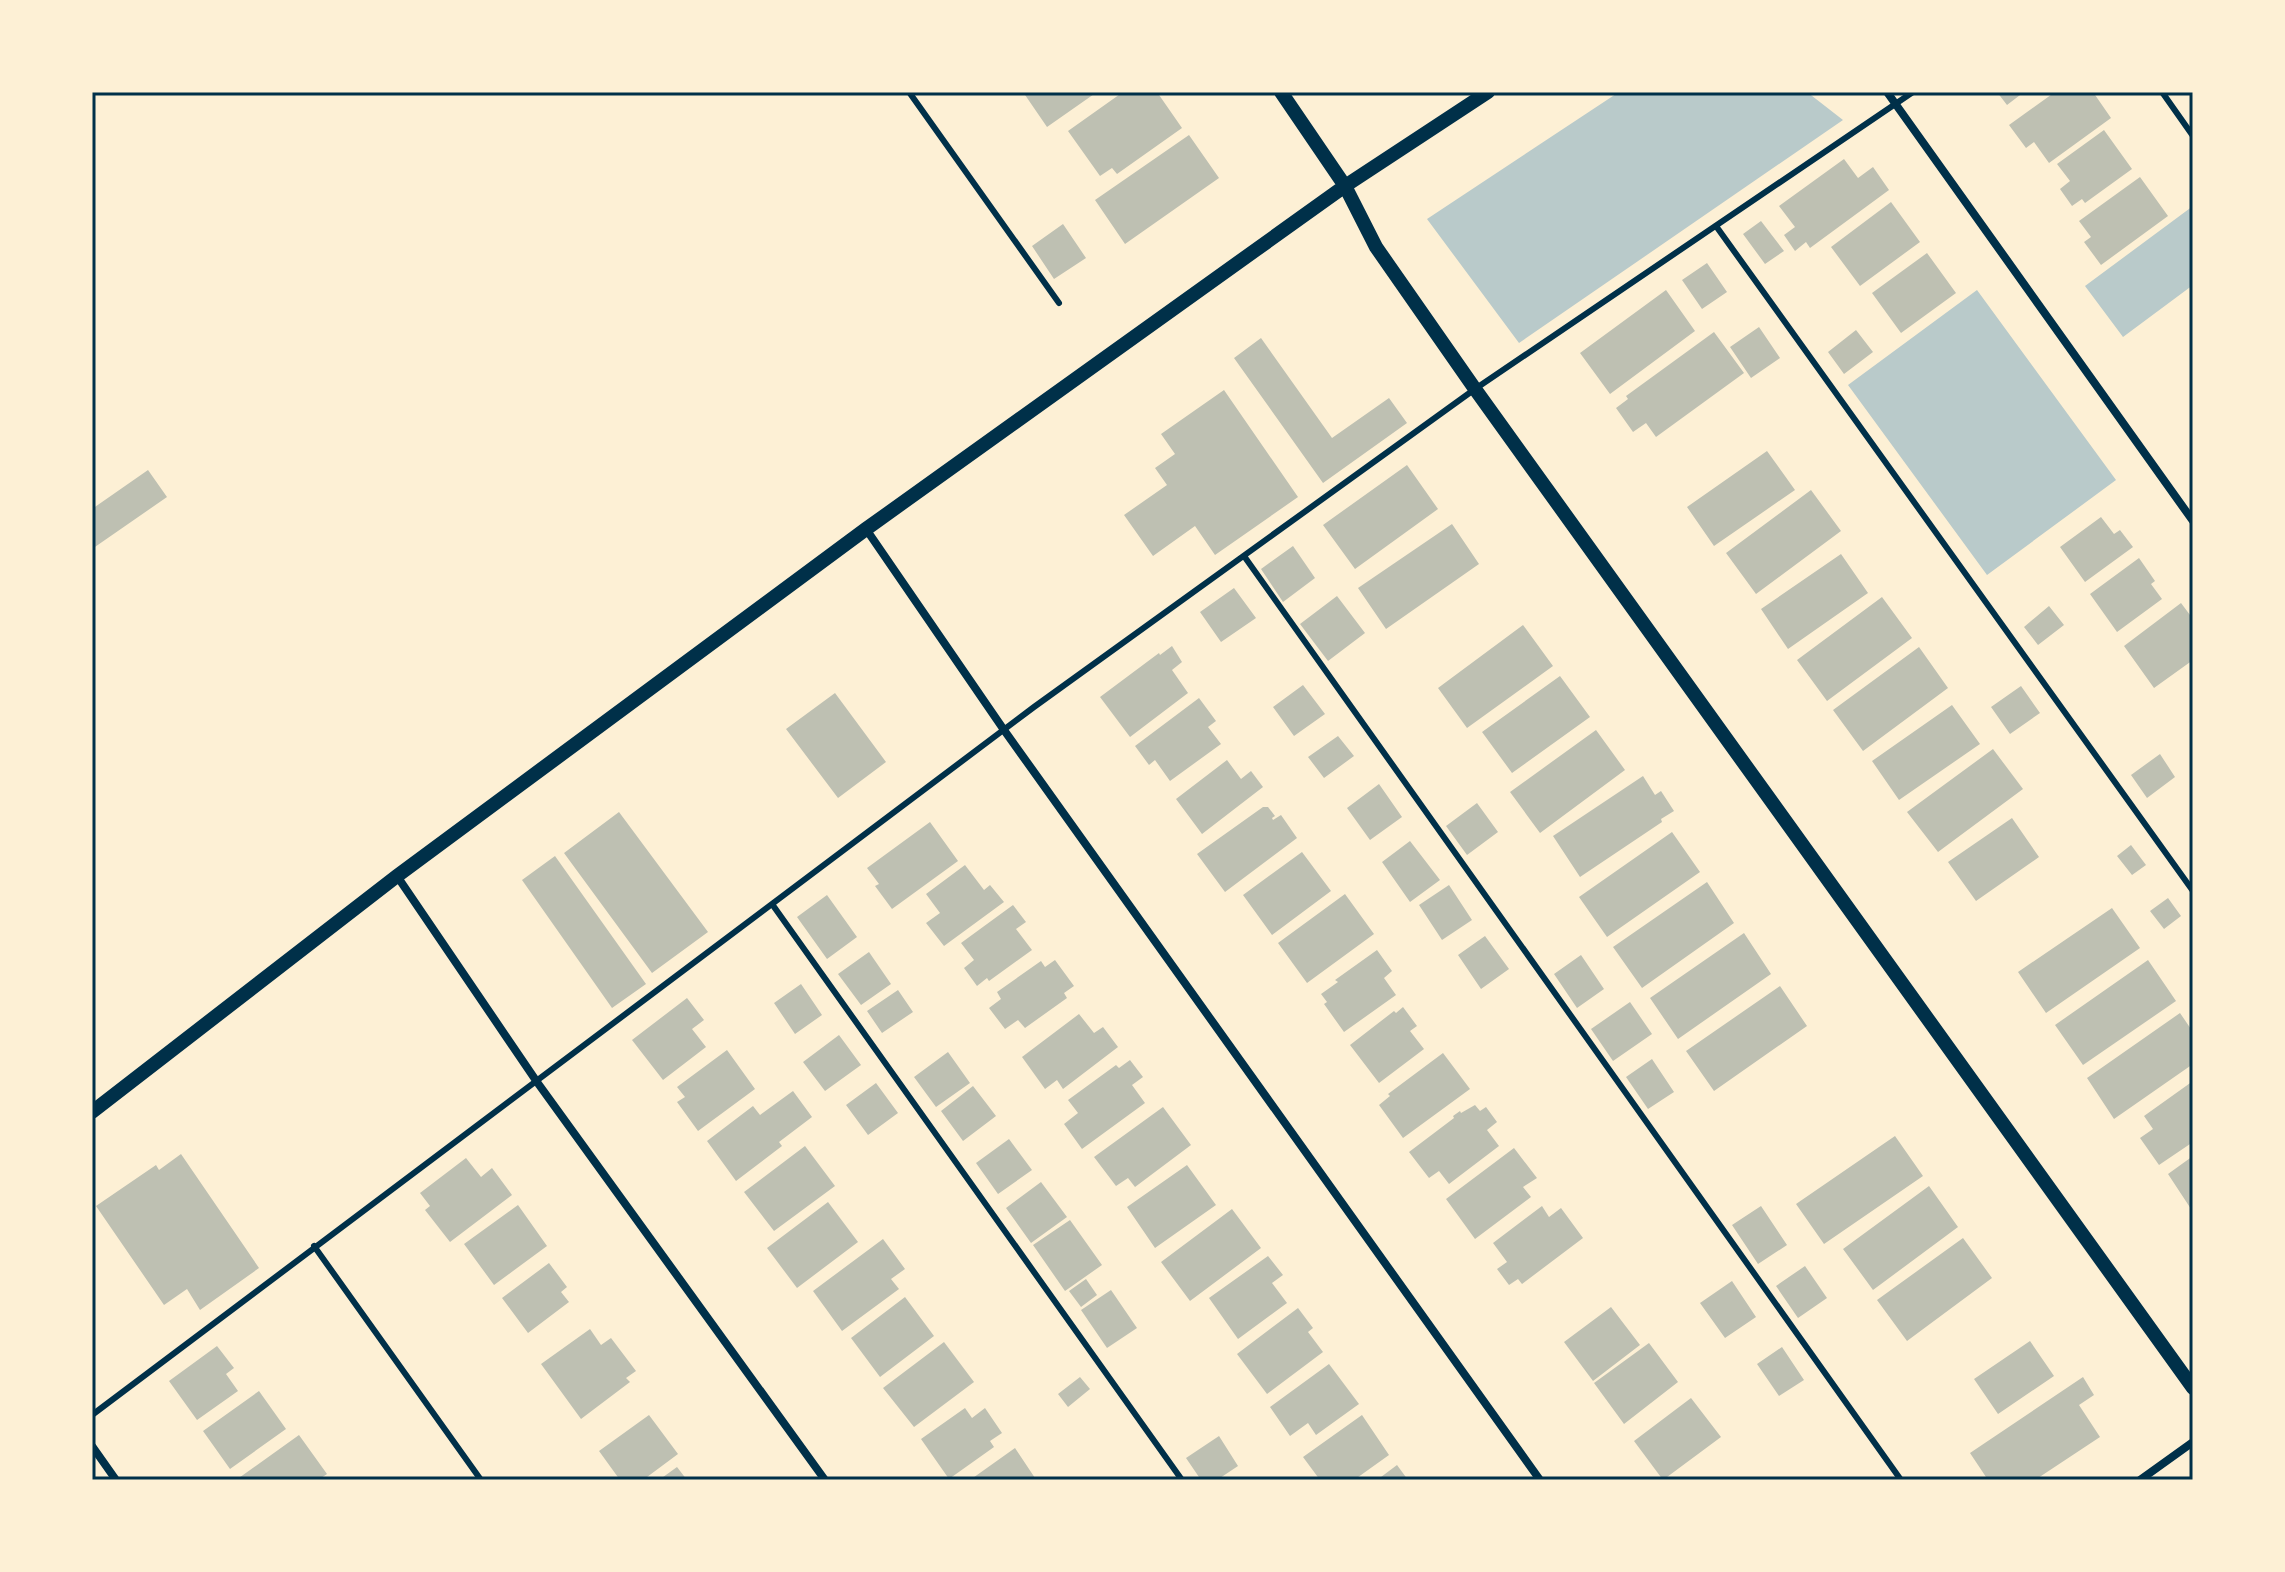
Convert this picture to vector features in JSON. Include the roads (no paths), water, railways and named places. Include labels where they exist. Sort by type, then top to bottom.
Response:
[{"type":"street","points":[[1281,92],[1345,186],[1376,247],[1475,389],[2193,1388]]},
{"type":"street","points":[[92,1112],[397,876],[866,529],[1345,186],[1488,92]]},
{"type":"street","points":[[1887,92],[2193,521]]},
{"type":"street","points":[[866,529],[1004,730],[1540,1480]]},
{"type":"street","points":[[397,876],[537,1082],[825,1480]]},
{"type":"street","points":[[2140,1480],[2193,1442]]},
{"type":"street","points":[[92,1446],[116,1480]]},
{"type":"lane","points":[[909,92],[1059,303]]},
{"type":"lane","points":[[92,1415],[1004,730],[1475,389],[1913,92]]},
{"type":"lane","points":[[2162,92],[2193,136]]},
{"type":"lane","points":[[1716,226],[2193,891]]},
{"type":"lane","points":[[1244,556],[1901,1480]]},
{"type":"lane","points":[[772,904],[1182,1480]]},
{"type":"lane","points":[[314,1246],[481,1480]]}]
